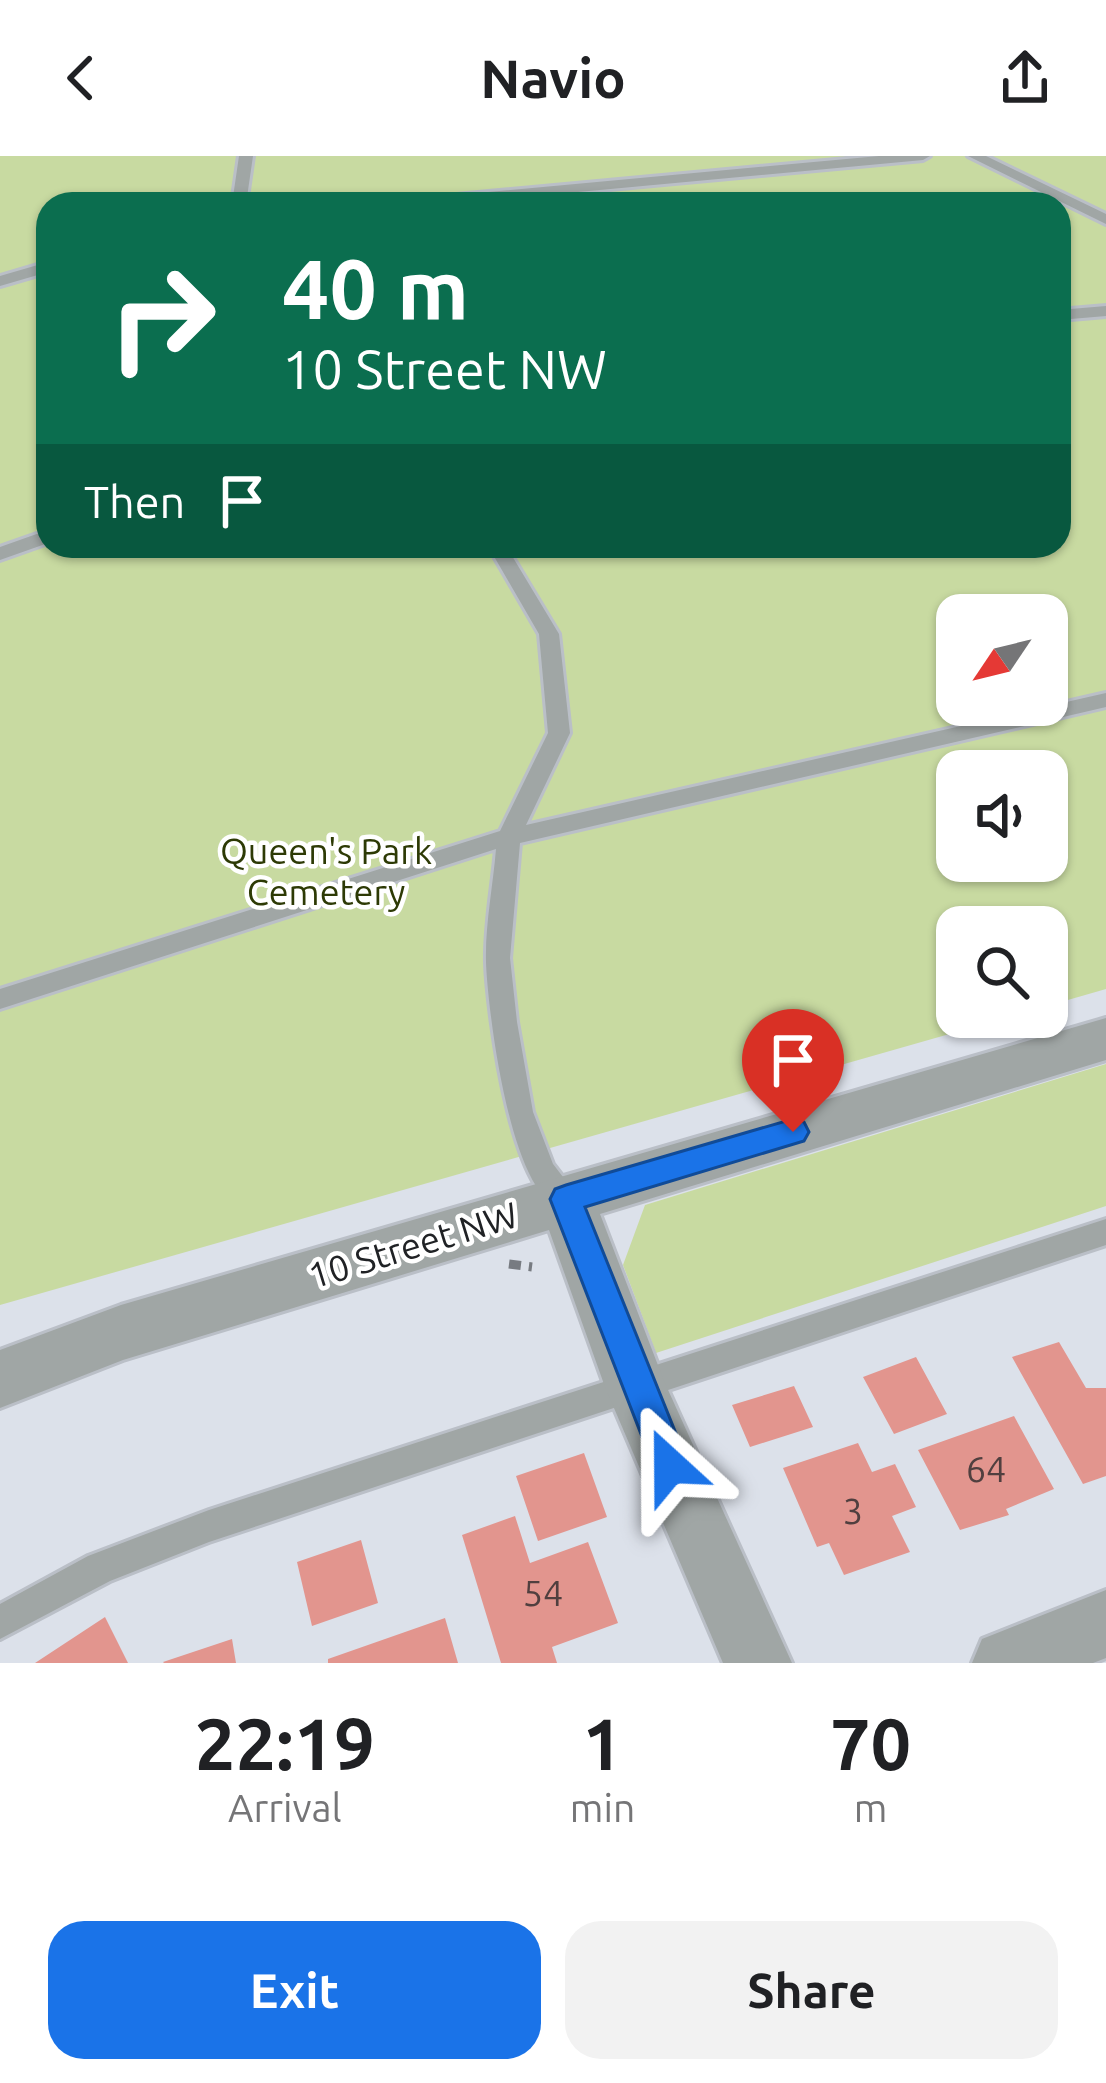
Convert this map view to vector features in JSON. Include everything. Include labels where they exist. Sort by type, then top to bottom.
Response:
[{"type":"street","name":"10 Street NW","points":[[0,1379],[121,1333],[1106,1039]]},
{"type":"street","points":[[566,1199],[636,1387],[758,1663]]},
{"type":"street","points":[[1006,1663],[1106,1624]]},
{"type":"lane","points":[[241,192],[246,156]]},
{"type":"lane","points":[[532,192],[923,156]]},
{"type":"lane","points":[[975,156],[1049,192]]},
{"type":"lane","points":[[1071,203],[1106,220]]},
{"type":"lane","points":[[0,281],[36,270]]},
{"type":"lane","points":[[1071,314],[1106,311]]},
{"type":"lane","points":[[0,554],[36,540]]},
{"type":"lane","points":[[504,558],[549,634],[559,734],[509,837],[498,958],[518,1107],[542,1172],[566,1199]]},
{"type":"lane","points":[[0,999],[509,837],[1106,700]]},
{"type":"lane","points":[[0,1622],[100,1568],[209,1526],[1106,1232]]},
{"type":"green space","name":"Queen's Park Cemetery","points":[[0,156],[1106,156],[1106,989],[1068,1000],[1068,906],[936,906],[936,1038],[0,1305]]},
{"type":"green space","points":[[1106,1064],[1106,1206],[656,1353],[623,1265],[645,1205]]},
{"type":"building","points":[[1059,1342],[1086,1388],[1106,1388],[1106,1476],[1083,1484],[1012,1357]]},
{"type":"building","points":[[916,1357],[947,1414],[894,1434],[863,1377]]},
{"type":"building","points":[[794,1386],[813,1427],[750,1447],[732,1405]]},
{"type":"building","points":[[1014,1416],[1054,1489],[1006,1509],[1009,1515],[960,1530],[918,1450]]},
{"type":"building","points":[[858,1443],[872,1472],[895,1464],[916,1507],[892,1516],[910,1552],[844,1575],[829,1543],[817,1547],[783,1468]]},
{"type":"building","points":[[584,1453],[607,1517],[538,1541],[516,1476]]},
{"type":"building","points":[[515,1516],[530,1563],[588,1542],[618,1623],[552,1647],[557,1663],[501,1663],[462,1535]]},
{"type":"building","points":[[361,1540],[378,1603],[312,1626],[297,1562]]},
{"type":"building","points":[[105,1617],[128,1663],[35,1663]]},
{"type":"building","points":[[445,1618],[458,1663],[328,1663],[328,1659]]},
{"type":"building","points":[[232,1639],[236,1663],[163,1662]]},
{"type":"route","points":[[670,1466],[566,1199],[793,1132]]}]
